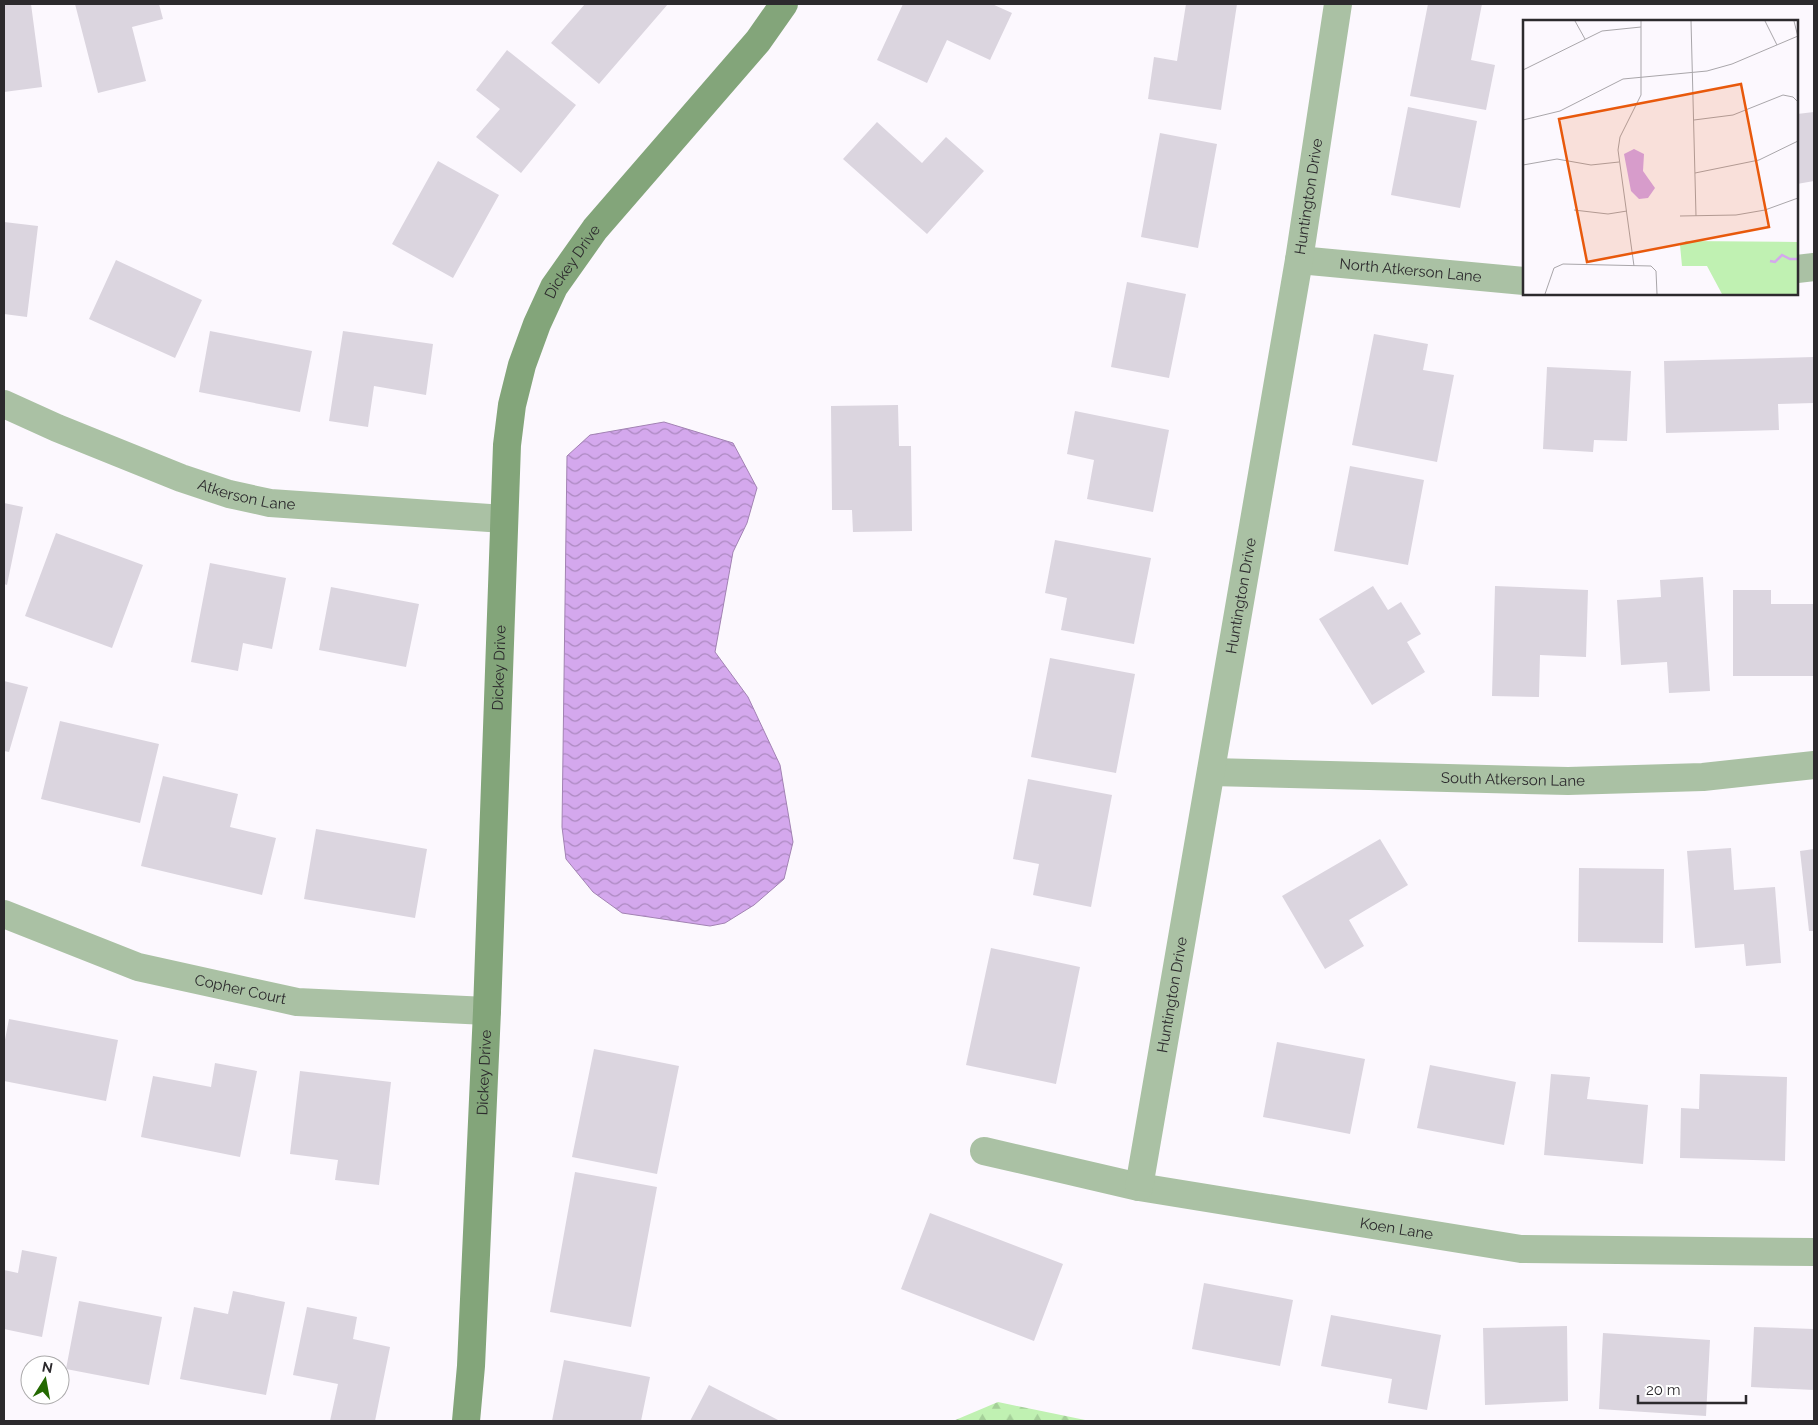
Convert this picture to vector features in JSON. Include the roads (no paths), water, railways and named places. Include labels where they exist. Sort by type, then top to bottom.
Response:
[{"type":"street","name":"Dickey Drive","points":[[466,1421],[471,1366],[487,1011],[507,444],[512,405],[522,365],[554,287],[595,229],[758,41],[784,4]]},
{"type":"street","name":"Huntington Drive","points":[[1139,1187],[1299,260],[1338,4]]},
{"type":"street","name":"North Atkerson Lane","points":[[1299,260],[1523,281]]},
{"type":"street","points":[[1798,269],[1814,267]]},
{"type":"street","name":"Atkerson Lane","points":[[4,404],[57,428],[181,478],[229,494],[270,503],[504,520]]},
{"type":"street","name":"South Atkerson Lane","points":[[1211,772],[1568,781],[1703,777],[1814,765]]},
{"type":"street","name":"Copher Court","points":[[4,914],[138,966],[297,1002],[487,1011]]},
{"type":"street","name":"Koen Lane","points":[[984,1151],[1139,1187],[1521,1249],[1814,1252]]},
{"type":"water","points":[[664,422],[733,443],[757,488],[747,523],[733,552],[715,652],[748,697],[780,765],[793,842],[784,879],[754,905],[725,923],[710,926],[622,913],[593,892],[566,859],[562,827],[567,456],[590,435]]}]
